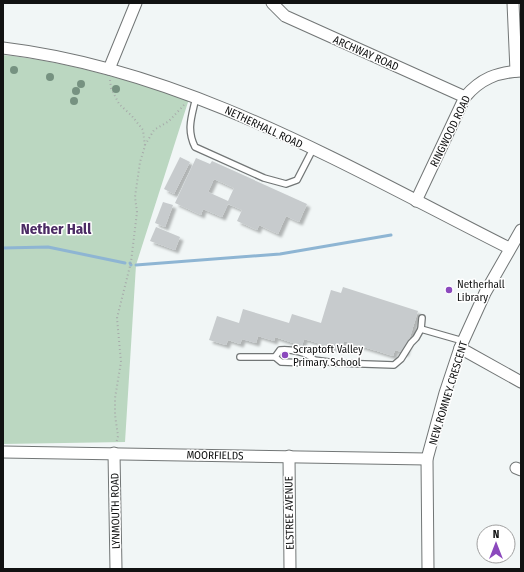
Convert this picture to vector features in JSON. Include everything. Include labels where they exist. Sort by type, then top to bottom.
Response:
[{"type":"street","points":[[110,69],[136,3]]},
{"type":"street","name":"ARCHWAY ROAD","points":[[272,3],[285,16],[465,97]]},
{"type":"street","points":[[513,3],[518,71]]},
{"type":"street","name":"NETHERHALL ROAD","points":[[3,48],[50,56],[110,69],[191,95],[224,108],[313,149],[510,248]]},
{"type":"street","name":"RINGWOOD ROAD","points":[[416,201],[465,97],[470,90],[484,79],[500,73],[518,71]]},
{"type":"street","name":"NEW ROMNEY CRESCENT","points":[[428,569],[427,459],[446,393],[462,345],[485,293],[521,230]]},
{"type":"street","points":[[462,345],[521,382]]},
{"type":"street","name":"MOORFIELDS","points":[[3,452],[427,459]]},
{"type":"street","name":"LYNMOUTH ROAD","points":[[114,453],[116,569]]},
{"type":"street","name":"ELSTREE AVENUE","points":[[289,456],[290,569]]},
{"type":"lane","points":[[191,95],[190,136],[195,147],[264,178],[286,184],[297,180],[313,149]]},
{"type":"lane","points":[[240,357],[275,356],[282,362],[309,363],[314,360],[336,363],[394,365],[402,360],[422,329],[422,318]]},
{"type":"lane","points":[[422,329],[462,345]]},
{"type":"lane","points":[[275,356],[280,350],[290,349],[311,356],[314,360]]},
{"type":"path","points":[[110,69],[111,88],[119,104],[132,116],[143,130],[145,146]]},
{"type":"path","points":[[114,453],[118,436],[115,415],[115,398],[121,362],[117,318],[131,262],[137,212],[135,197],[140,162],[145,146],[154,130],[169,121],[183,107],[188,95],[191,95]]},
{"type":"green space","points":[[3,55],[74,67],[189,99],[136,265],[125,442],[3,444]]},
{"type":"building","points":[[180,157],[190,162],[174,194],[164,189]]},
{"type":"building","points":[[196,158],[210,164],[212,161],[307,204],[299,222],[286,216],[278,234],[259,225],[257,230],[237,221],[242,210],[228,204],[222,217],[203,209],[201,215],[175,203]],"holes":[[[214,179],[234,188],[228,201],[208,192]]]},
{"type":"building","points":[[163,202],[173,205],[165,227],[155,223]]},
{"type":"building","points":[[156,227],[180,237],[175,250],[150,241]]},
{"type":"building","points":[[343,287],[418,311],[405,353],[395,350],[393,356],[344,341],[341,350],[304,339],[302,346],[275,337],[274,341],[258,336],[256,343],[242,339],[240,344],[228,340],[226,345],[209,340],[217,316],[239,323],[243,309],[289,323],[292,314],[321,323],[331,290],[341,293]]},
{"type":"waterway","points":[[136,265],[280,254],[391,235]]},
{"type":"waterway","points":[[3,248],[48,247],[125,263]]},
{"type":"place","name":"Netherhall Library","points":[[449,290]]},
{"type":"place","name":"Scraptoft Valley Primary School","points":[[285,355]]},
{"type":"district","name":"Nether Hall","points":[[56,229]]}]
